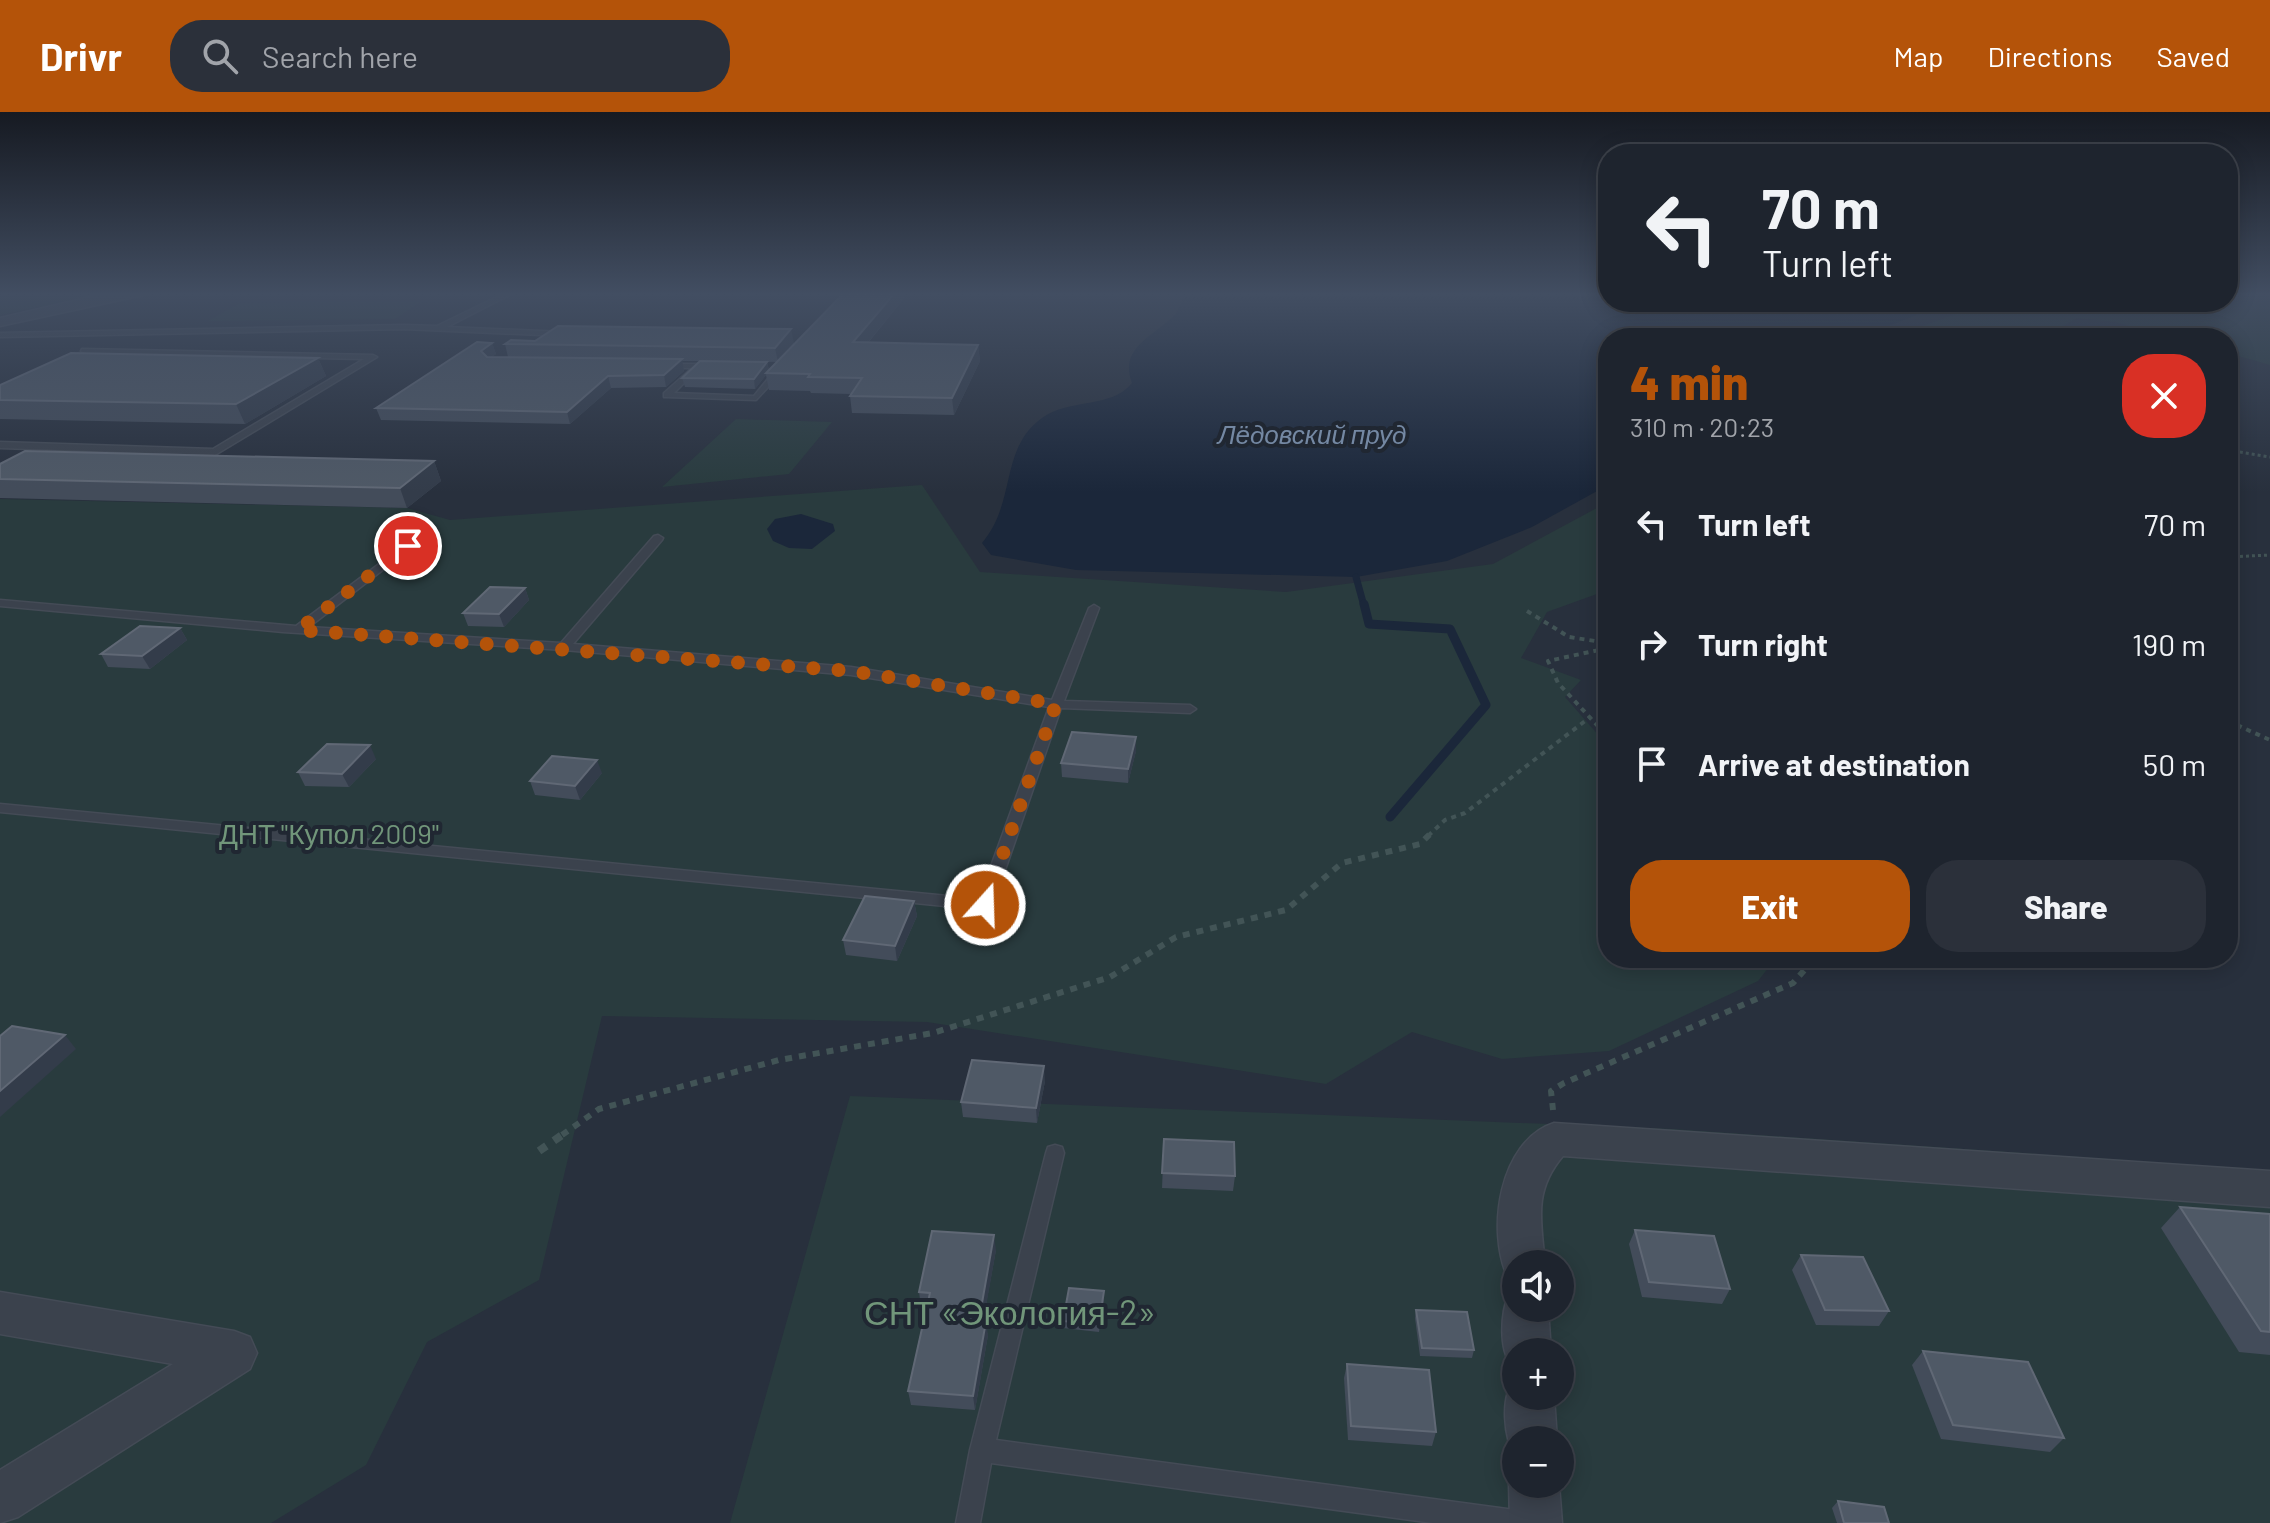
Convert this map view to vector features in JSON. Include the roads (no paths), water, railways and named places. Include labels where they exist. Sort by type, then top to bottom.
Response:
[{"type":"street","points":[[1522,1250],[1519,1192],[1530,1164],[1554,1139],[2270,1189]]},
{"type":"street","points":[[0,1313],[234,1353],[0,1499]]},
{"type":"street","points":[[1535,1498],[1536,1523]]},
{"type":"lane","points":[[0,445],[215,452],[368,360]]},
{"type":"lane","points":[[669,366],[675,360]]},
{"type":"lane","points":[[656,366],[727,367]]},
{"type":"lane","points":[[699,366],[667,395],[756,398],[781,367],[768,367]]},
{"type":"lane","points":[[687,395],[695,388]]},
{"type":"lane","points":[[298,630],[430,529]]},
{"type":"lane","points":[[564,647],[658,538]]},
{"type":"lane","points":[[0,603],[298,630],[564,647],[851,671],[1056,704],[1190,709]]},
{"type":"lane","points":[[0,808],[985,905],[1056,704],[1094,608]]},
{"type":"lane","points":[[968,1523],[982,1450],[1055,1153]]},
{"type":"lane","points":[[982,1450],[1522,1523]]},
{"type":"water","name":"Лёдовский пруд","points":[[1598,360],[1598,491],[1532,527],[1447,561],[1356,577],[1076,570],[991,555],[982,543],[1000,511],[1013,460],[1029,431],[1053,412],[1113,397],[1123,391],[1132,383],[1130,361]]},
{"type":"water","points":[[801,514],[833,524],[835,531],[812,549],[789,548],[773,541],[767,529],[775,519]]},
{"type":"waterway","points":[[1356,577],[1364,606]]},
{"type":"waterway","points":[[1364,604],[1369,624],[1450,629],[1486,705],[1390,817]]},
{"type":"park label","name":"ДНТ \"Купол 2009\"","points":[[329,834]]},
{"type":"park label","name":"СНТ «Экология-2»","points":[[1010,1313]]}]
